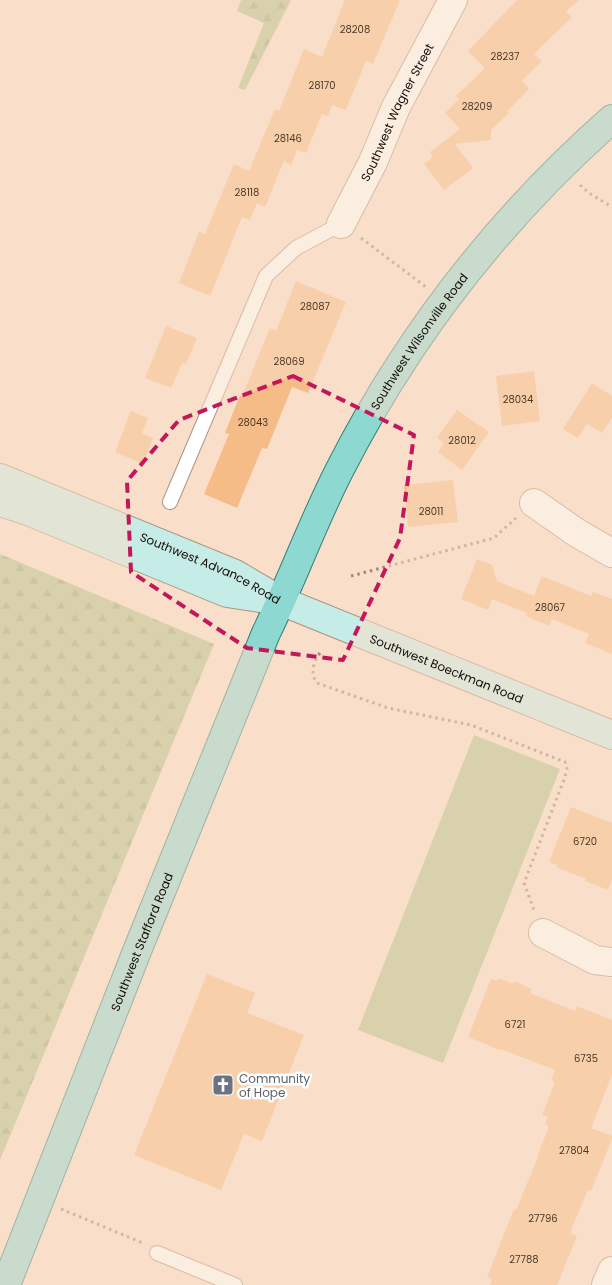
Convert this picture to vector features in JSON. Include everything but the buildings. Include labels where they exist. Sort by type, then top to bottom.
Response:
[{"type":"main road","name":"Southwest Wilsonville Road","points":[[281,602],[312,528],[339,471],[374,406],[411,347],[512,217],[560,167],[612,119]]},
{"type":"main road","name":"Southwest Stafford Road","points":[[6,1285],[137,951],[266,633],[281,602]]},
{"type":"street","name":"Southwest Wagner Street","points":[[341,224],[373,162],[396,107],[453,0]]},
{"type":"street","name":"Southwest Advance Road","points":[[0,478],[235,574],[281,602]]},
{"type":"street","name":"Southwest Advance Road","points":[[0,502],[28,511],[227,594],[281,602]]},
{"type":"street","points":[[534,503],[577,534],[612,553]]},
{"type":"street","name":"Southwest Boeckman Road","points":[[281,602],[612,735]]},
{"type":"street","points":[[543,933],[595,960],[612,962]]},
{"type":"street","points":[[606,1285],[612,1271]]},
{"type":"lane","points":[[170,502],[266,276],[296,248],[341,224]]},
{"type":"lane","points":[[157,1253],[235,1285]]},
{"type":"path","points":[[560,167],[589,193],[612,207]]},
{"type":"path","points":[[341,224],[445,301]]},
{"type":"path","points":[[351,576],[494,538],[534,503]]},
{"type":"path","points":[[320,654],[316,658],[313,667],[314,678],[317,683],[388,708],[471,725],[564,762],[567,768],[565,777],[524,883],[543,933]]},
{"type":"path","points":[[40,1200],[152,1247],[157,1253]]},
{"type":"highlighted area","points":[[293,376],[414,435],[400,538],[343,660],[247,648],[131,572],[127,481],[179,420]]},
{"type":"green space","points":[[241,0],[291,0],[245,90],[238,88],[264,23],[237,11]]},
{"type":"green space","points":[[0,554],[214,644],[0,1160]]},
{"type":"green space","points":[[474,735],[560,769],[443,1063],[358,1030]]},
{"type":"place","name":"Community of Hope","points":[[223,1085]]}]
